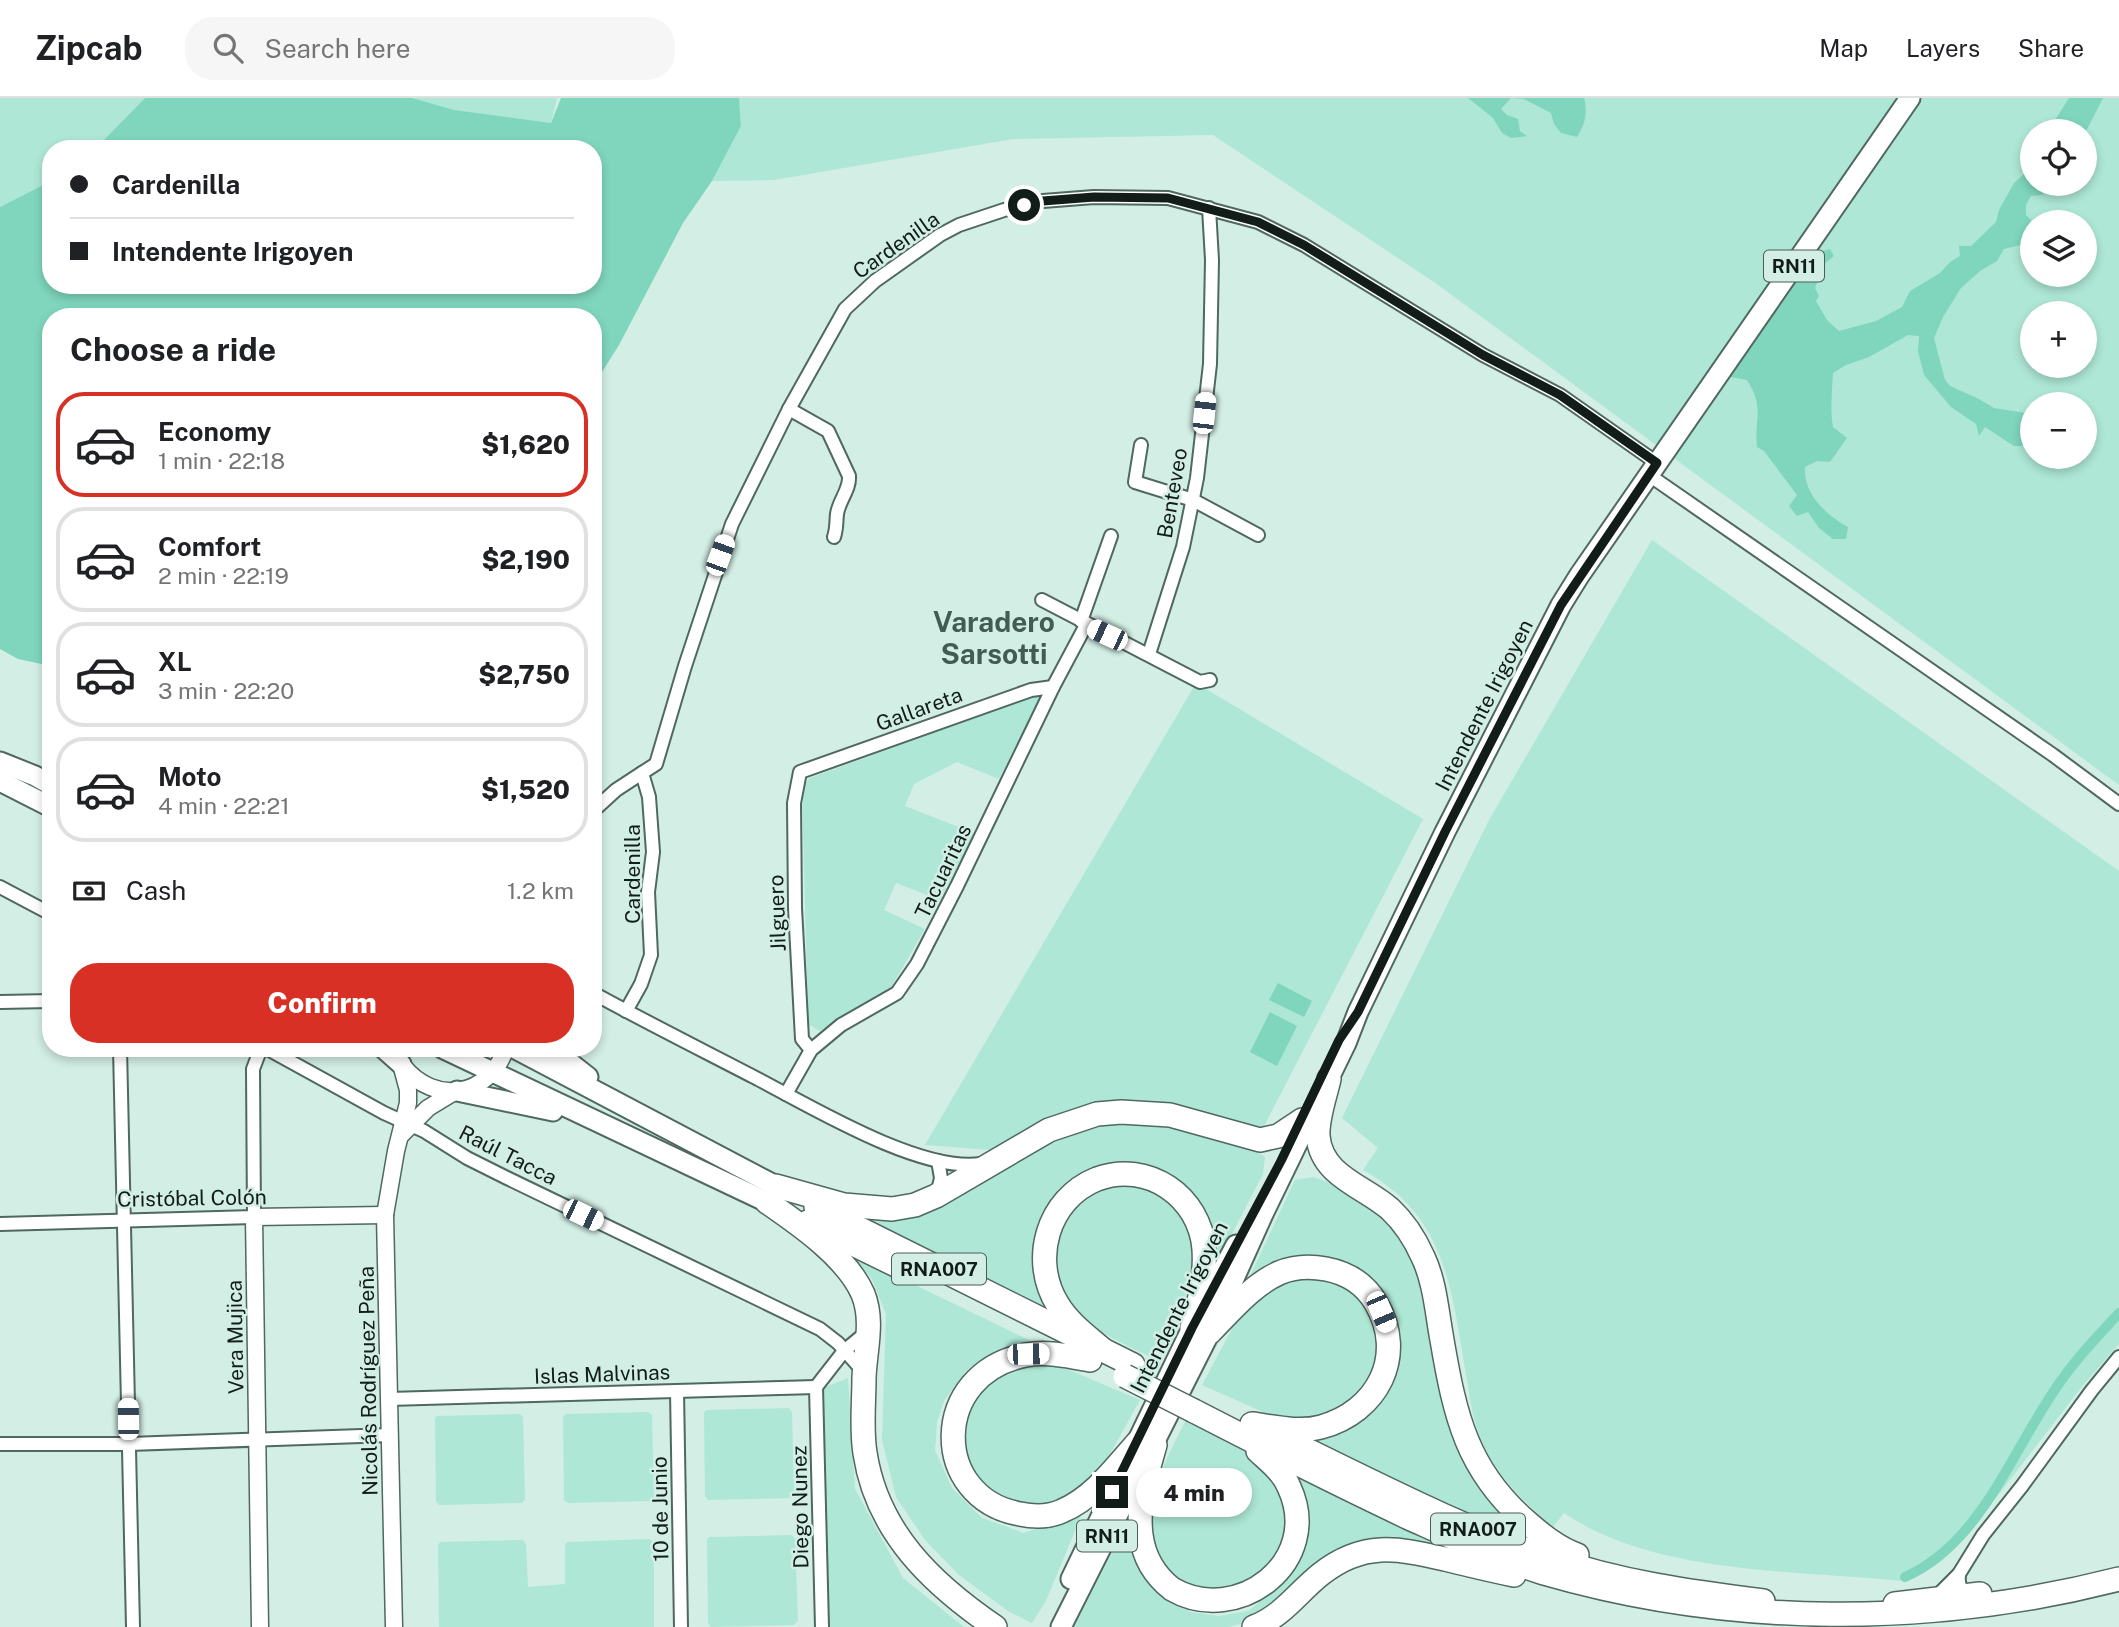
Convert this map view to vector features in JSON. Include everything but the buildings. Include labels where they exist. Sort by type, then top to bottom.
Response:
[{"type":"highway","points":[[1329,1079],[1318,1128],[1320,1151],[1337,1174],[1390,1210],[1404,1224],[1422,1254],[1430,1276],[1460,1423],[1467,1444],[1491,1484],[1514,1511],[1552,1542],[1569,1552],[1612,1567],[1718,1595]]},
{"type":"highway","points":[[772,1194],[822,1199],[869,1208],[892,1209],[915,1205],[936,1196],[1049,1130],[1097,1114],[1121,1112],[1170,1115],[1260,1140],[1278,1136],[1302,1120]]},
{"type":"highway","points":[[1097,1355],[1057,1304],[1049,1283],[1044,1249],[1048,1228],[1065,1203],[1081,1189],[1107,1177],[1136,1175],[1154,1180],[1182,1197],[1192,1210],[1202,1234],[1204,1269],[1200,1298],[1201,1330]]},
{"type":"highway","points":[[772,1194],[854,1278],[864,1296],[869,1318],[864,1373],[865,1451],[880,1508],[902,1544],[929,1575],[964,1606],[995,1627]]},
{"type":"highway","name":"RNA007","points":[[772,1194],[1245,1429],[1362,1496],[1482,1550],[1544,1573],[1664,1605],[1802,1619],[1882,1619],[1989,1609],[2119,1579]]},
{"type":"highway","points":[[1201,1330],[1278,1274],[1301,1267],[1330,1270],[1354,1279],[1372,1295],[1387,1325],[1389,1362],[1373,1393],[1359,1408],[1320,1428],[1245,1429]]},
{"type":"highway","points":[[1097,1355],[1028,1354],[1003,1361],[981,1374],[966,1390],[954,1418],[954,1452],[968,1481],[979,1494],[997,1507],[1013,1513],[1036,1516],[1060,1512],[1090,1494],[1146,1444]]},
{"type":"highway","points":[[1146,1444],[1140,1532],[1148,1562],[1160,1580],[1177,1594],[1214,1606],[1231,1605],[1253,1598],[1273,1584],[1288,1565],[1296,1541],[1297,1514],[1290,1489],[1245,1429]]},
{"type":"highway","name":"RNA007","points":[[1245,1429],[1492,1536],[1550,1558],[1652,1585],[1765,1602],[1846,1607],[1931,1600],[2037,1585],[2119,1563]]},
{"type":"highway","points":[[1254,1627],[1285,1609],[1336,1562],[1356,1554],[1382,1549],[1408,1551],[1575,1591],[1664,1605]]},
{"type":"main road","name":"Intendente Irigoyen","points":[[1201,1330],[1263,1214],[1445,832],[1561,605],[1910,98]]},
{"type":"main road","points":[[0,762],[42,780]]},
{"type":"main road","points":[[0,781],[42,802]]},
{"type":"main road","name":"Intendente Irigoyen","points":[[1061,1627],[1339,1040],[1358,1012]]},
{"type":"main road","name":"RNA007","points":[[460,1057],[598,1122],[772,1194]]},
{"type":"main road","name":"RNA007","points":[[531,1057],[630,1110],[772,1194]]},
{"type":"main road","name":"RNA007","points":[[562,1057],[630,1110]]},
{"type":"main road","name":"RNA007","points":[[457,1091],[513,1101],[598,1122]]},
{"type":"main road","name":"Intendente Irigoyen","points":[[1047,1627],[1146,1444]]},
{"type":"street","name":"Cardenilla","points":[[626,1011],[641,984],[651,955],[648,892],[653,852],[649,797],[642,773],[656,764],[732,524],[789,409],[845,309],[876,281],[959,225],[1043,201],[1094,197],[1168,198],[1258,222],[1304,245],[1483,355],[1560,395],[1653,469],[2119,804]]},
{"type":"street","name":"Benteveo","points":[[1149,654],[1183,547],[1194,500],[1210,364],[1212,260],[1209,208]]},
{"type":"street","points":[[789,409],[828,430],[849,476],[849,484],[836,517],[838,524],[834,537]]},
{"type":"street","points":[[1141,445],[1135,481],[1194,500],[1258,535]]},
{"type":"street","name":"Tacuaritas","points":[[786,1094],[811,1050],[841,1025],[892,996],[903,986],[917,964],[1083,623],[1111,536]]},
{"type":"street","points":[[1041,600],[1200,682],[1210,680]]},
{"type":"street","name":"Gallareta","points":[[800,772],[1031,690],[1053,687]]},
{"type":"street","name":"Jilguero","points":[[800,772],[794,803],[795,908],[802,1039],[811,1050]]},
{"type":"street","points":[[602,803],[642,773]]},
{"type":"street","points":[[0,887],[42,909]]},
{"type":"street","points":[[602,998],[882,1142],[938,1161],[963,1166],[995,1162]]},
{"type":"street","points":[[0,1002],[42,1001]]},
{"type":"street","points":[[120,1057],[133,1627]]},
{"type":"street","name":"Vera Mujica","points":[[258,1057],[253,1069],[260,1627]]},
{"type":"street","name":"Raúl Tacca","points":[[283,1057],[406,1128],[820,1329],[830,1335],[864,1373]]},
{"type":"street","name":"Nicolás Rodríguez Peña","points":[[394,1627],[385,1214],[396,1152],[406,1128],[408,1090],[398,1057]]},
{"type":"street","points":[[399,1057],[411,1077],[425,1086],[440,1091],[457,1091]]},
{"type":"street","points":[[406,1128],[428,1108],[457,1091],[482,1082],[503,1057]]},
{"type":"street","points":[[936,1196],[942,1178],[938,1161]]},
{"type":"street","name":"Cristóbal Colón","points":[[0,1224],[385,1214]]},
{"type":"street","points":[[816,1387],[844,1351],[868,1331]]},
{"type":"street","points":[[1931,1600],[1943,1592],[1959,1574],[1983,1535],[2119,1357]]},
{"type":"street","name":"Islas Malvinas","points":[[389,1399],[816,1387]]},
{"type":"street","name":"Diego Nunez","points":[[816,1387],[822,1627]]},
{"type":"street","name":"10 de Junio","points":[[677,1391],[681,1627]]},
{"type":"street","points":[[0,1444],[129,1444],[390,1436]]},
{"type":"street","points":[[1959,1574],[1958,1584],[1962,1591],[1971,1595]]},
{"type":"shaded area","points":[[0,98],[145,98],[104,140],[42,140],[42,186],[0,207]]},
{"type":"shaded area","points":[[145,98],[412,98],[454,110],[551,123],[561,98],[739,98],[741,126],[712,181],[683,223],[602,372],[602,308],[42,308],[42,664],[18,659],[0,649],[0,207],[42,186],[42,294],[602,294],[602,140],[104,140]]},
{"type":"shaded area","points":[[277,98],[557,98],[551,123]]},
{"type":"shaded area","points":[[739,98],[2119,98],[2119,785],[1434,282],[1213,135],[1013,139],[774,180],[712,181],[741,126]]},
{"type":"shaded area","points":[[1468,98],[1511,98],[1501,109],[1507,115],[1518,119],[1520,131],[1527,136],[1511,138],[1502,133],[1493,118]]},
{"type":"shaded area","points":[[1511,98],[1584,98],[1586,113],[1582,128],[1577,137],[1561,133],[1554,124],[1551,113],[1524,99]]},
{"type":"shaded area","points":[[2069,98],[2103,98],[2092,119],[2056,119]]},
{"type":"shaded area","points":[[2020,178],[2020,196],[2031,196],[2026,210],[2020,210],[2020,245],[2004,249],[1997,261],[1980,271],[1961,288],[1934,338],[1945,380],[1950,386],[1994,408],[2020,412],[2020,446],[2014,446],[1985,427],[1979,436],[1976,424],[1951,407],[1924,375],[1918,351],[1919,336],[1908,335],[1869,357],[1846,365],[1833,373],[1831,408],[1833,427],[1847,438],[1830,462],[1817,461],[1805,467],[1808,486],[1817,503],[1848,527],[1846,539],[1833,539],[1819,528],[1808,512],[1797,516],[1789,506],[1797,495],[1764,451],[1757,447],[1756,398],[1747,380],[1730,377],[1816,253],[1830,249],[1834,256],[1824,264],[1815,288],[1819,296],[1816,301],[1827,320],[1839,331],[1876,321],[1902,307],[1910,291],[1940,273],[1960,256],[1959,246],[1971,246],[1996,222],[1999,210],[2014,183]]},
{"type":"shaded area","points":[[1652,540],[2119,871],[2119,1344],[2084,1384],[1965,1538],[1937,1564],[1903,1581],[1773,1571],[1683,1559],[1640,1548],[1600,1533],[1564,1513],[1553,1527],[1505,1480],[1480,1438],[1472,1411],[1449,1284],[1429,1232],[1412,1209],[1391,1188],[1363,1170],[1378,1148],[1342,1118],[1489,820]]},
{"type":"shaded area","points":[[1196,683],[1423,819],[1262,1130],[1048,1119],[991,1150],[925,1145]]},
{"type":"shaded area","points":[[1038,695],[1040,700],[999,779],[957,762],[914,784],[905,806],[974,833],[940,900],[896,883],[884,910],[925,929],[890,989],[820,1031],[808,1024],[802,787],[810,778]]},
{"type":"shaded area","points":[[1278,983],[1312,1001],[1304,1017],[1269,1000]]},
{"type":"shaded area","points":[[1270,1012],[1297,1026],[1277,1066],[1250,1052]]},
{"type":"shaded area","points":[[1116,1122],[1193,1131],[1233,1142],[1265,1157],[1263,1174],[1210,1276],[1210,1233],[1196,1200],[1177,1180],[1153,1168],[1126,1164],[1100,1169],[1076,1180],[1055,1200],[1038,1233],[1033,1252],[1048,1309],[840,1209],[902,1217],[948,1202],[1044,1147],[1085,1129]]},
{"type":"shaded area","points":[[1313,1177],[1333,1184],[1372,1208],[1404,1239],[1418,1278],[1446,1417],[1468,1470],[1495,1506],[1521,1533],[1480,1518],[1300,1437],[1335,1436],[1361,1421],[1384,1396],[1397,1364],[1398,1331],[1325,1259],[1242,1293],[1295,1180]]},
{"type":"shaded area","points":[[1121,1182],[1156,1188],[1177,1206],[1192,1231],[1194,1263],[1183,1304],[1159,1361],[1113,1339],[1082,1317],[1063,1293],[1057,1277],[1057,1243],[1070,1211],[1081,1198],[1095,1188]]},
{"type":"shaded area","points":[[849,1253],[1037,1344],[1019,1345],[966,1371],[944,1401],[937,1422],[935,1450],[952,1488],[982,1518],[1024,1533],[1060,1520],[1086,1504],[1046,1601],[1032,1623],[1008,1611],[959,1575],[925,1540],[896,1497],[882,1440],[886,1314],[872,1279]]},
{"type":"shaded area","points":[[1306,1274],[1352,1287],[1378,1326],[1380,1356],[1370,1383],[1345,1410],[1313,1423],[1274,1417],[1202,1385],[1233,1327],[1255,1296]]},
{"type":"shaded area","points":[[1028,1362],[1067,1369],[1140,1400],[1109,1456],[1089,1479],[1062,1499],[1032,1509],[1006,1500],[981,1482],[967,1460],[963,1437],[970,1408],[993,1379]]},
{"type":"shaded area","points":[[848,1378],[855,1489],[903,1578],[964,1627],[828,1627],[823,1388]]},
{"type":"shaded area","points":[[789,1408],[792,1412],[794,1494],[791,1498],[708,1500],[705,1496],[706,1410]]},
{"type":"shaded area","points":[[648,1412],[652,1415],[654,1498],[650,1501],[568,1503],[564,1500],[563,1417],[566,1414]]},
{"type":"shaded area","points":[[520,1414],[523,1417],[525,1499],[522,1503],[439,1505],[436,1501],[437,1416]]},
{"type":"shaded area","points":[[1186,1420],[1239,1446],[1253,1456],[1276,1482],[1283,1499],[1288,1533],[1281,1563],[1270,1575],[1233,1599],[1169,1578],[1154,1548],[1151,1512],[1154,1496],[1165,1464]]},
{"type":"shaded area","points":[[1289,1472],[1487,1562],[1394,1543],[1249,1622],[1228,1627],[1074,1627],[1135,1508],[1164,1597],[1190,1612],[1219,1616],[1248,1611],[1274,1591],[1294,1569]]},
{"type":"shaded area","points":[[792,1535],[795,1539],[798,1621],[794,1625],[711,1627],[708,1623],[709,1537]]},
{"type":"shaded area","points":[[650,1539],[654,1543],[654,1627],[439,1627],[440,1542],[523,1540],[526,1544],[528,1587],[565,1584],[567,1542]]},
{"type":"waterway","points":[[1905,1577],[1932,1561],[1956,1540],[1977,1516],[2063,1378],[2119,1313]]},
{"type":"district","name":"Varadero Sarsotti","points":[[994,637]]},
{"type":"route","points":[[1024,205],[1094,197],[1168,198],[1258,222],[1304,245],[1483,355],[1560,395],[1657,463],[1561,605],[1445,832],[1358,1012],[1339,1040],[1302,1120],[1192,1328],[1112,1492]]}]
